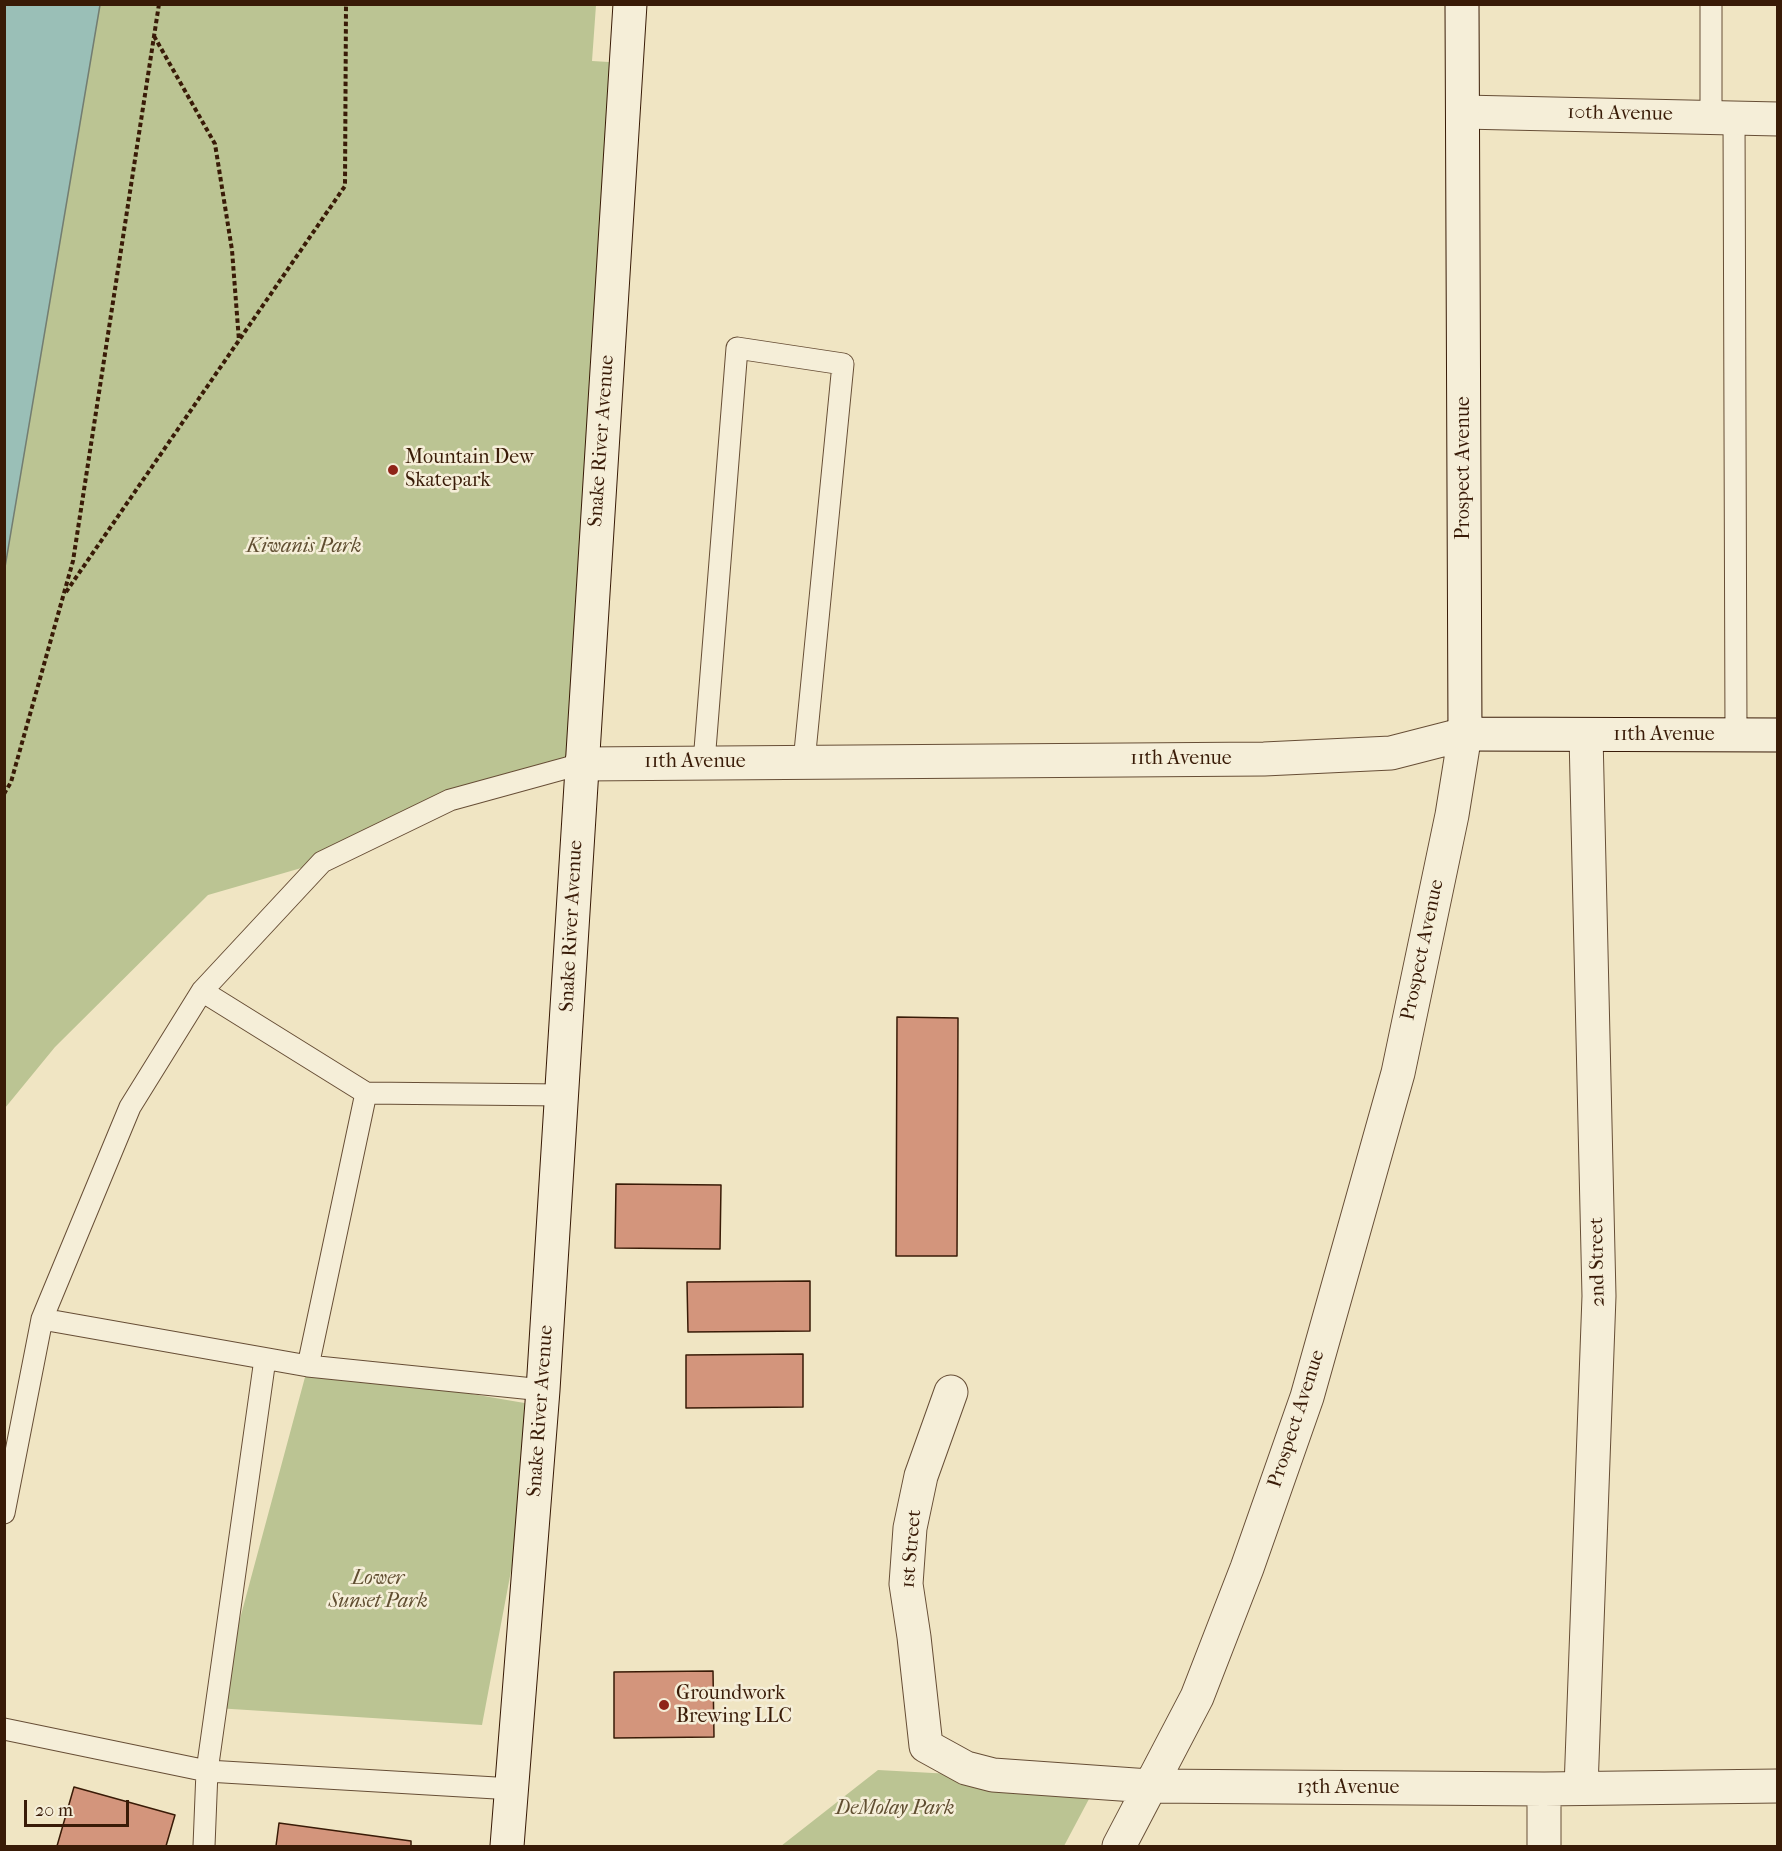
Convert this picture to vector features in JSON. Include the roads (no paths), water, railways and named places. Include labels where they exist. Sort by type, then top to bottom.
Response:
[{"type":"street","name":"Snake River Avenue","points":[[507,1846],[543,1389],[630,4]]},
{"type":"street","name":"Prospect Avenue","points":[[1119,1846],[1197,1697],[1247,1568],[1307,1397],[1398,1073],[1452,815],[1465,734],[1462,4]]},
{"type":"street","name":"10th Avenue","points":[[1463,112],[1778,119]]},
{"type":"street","name":"11th Avenue","points":[[582,764],[1264,759],[1391,753],[1465,734],[1778,735]]},
{"type":"street","name":"2nd Street","points":[[1581,1788],[1599,1296],[1586,735]]},
{"type":"street","name":"1st Street","points":[[926,1746],[906,1584],[910,1528],[921,1476],[951,1392]]},
{"type":"street","name":"13th Avenue","points":[[926,1746],[966,1768],[993,1775],[1149,1786],[1544,1789],[1778,1786]]},
{"type":"street","points":[[1544,1789],[1544,1846]]},
{"type":"lane","points":[[1711,4],[1722,117],[1736,735]]},
{"type":"lane","points":[[704,762],[737,348],[843,364],[804,762]]},
{"type":"lane","points":[[4,1513],[42,1319],[130,1107],[202,991],[322,862],[450,800],[582,764]]},
{"type":"lane","points":[[202,991],[366,1093],[562,1095]]},
{"type":"lane","points":[[308,1366],[366,1093]]},
{"type":"lane","points":[[42,1319],[308,1366],[543,1389]]},
{"type":"lane","points":[[204,1846],[207,1771],[265,1359]]},
{"type":"lane","points":[[4,1730],[207,1771],[513,1789]]},
{"type":"water","points":[[4,5],[100,5],[5,567]]},
{"type":"place","name":"Mountain Dew Skatepark","points":[[393,470]]},
{"type":"place","name":"Groundwork Brewing LLC","points":[[664,1705]]},
{"type":"park label","name":"Kiwanis Park","points":[[304,547]]},
{"type":"park label","name":"Lower Sunset Park","points":[[378,1590]]},
{"type":"park label","name":"DeMolay Park","points":[[895,1809]]}]
